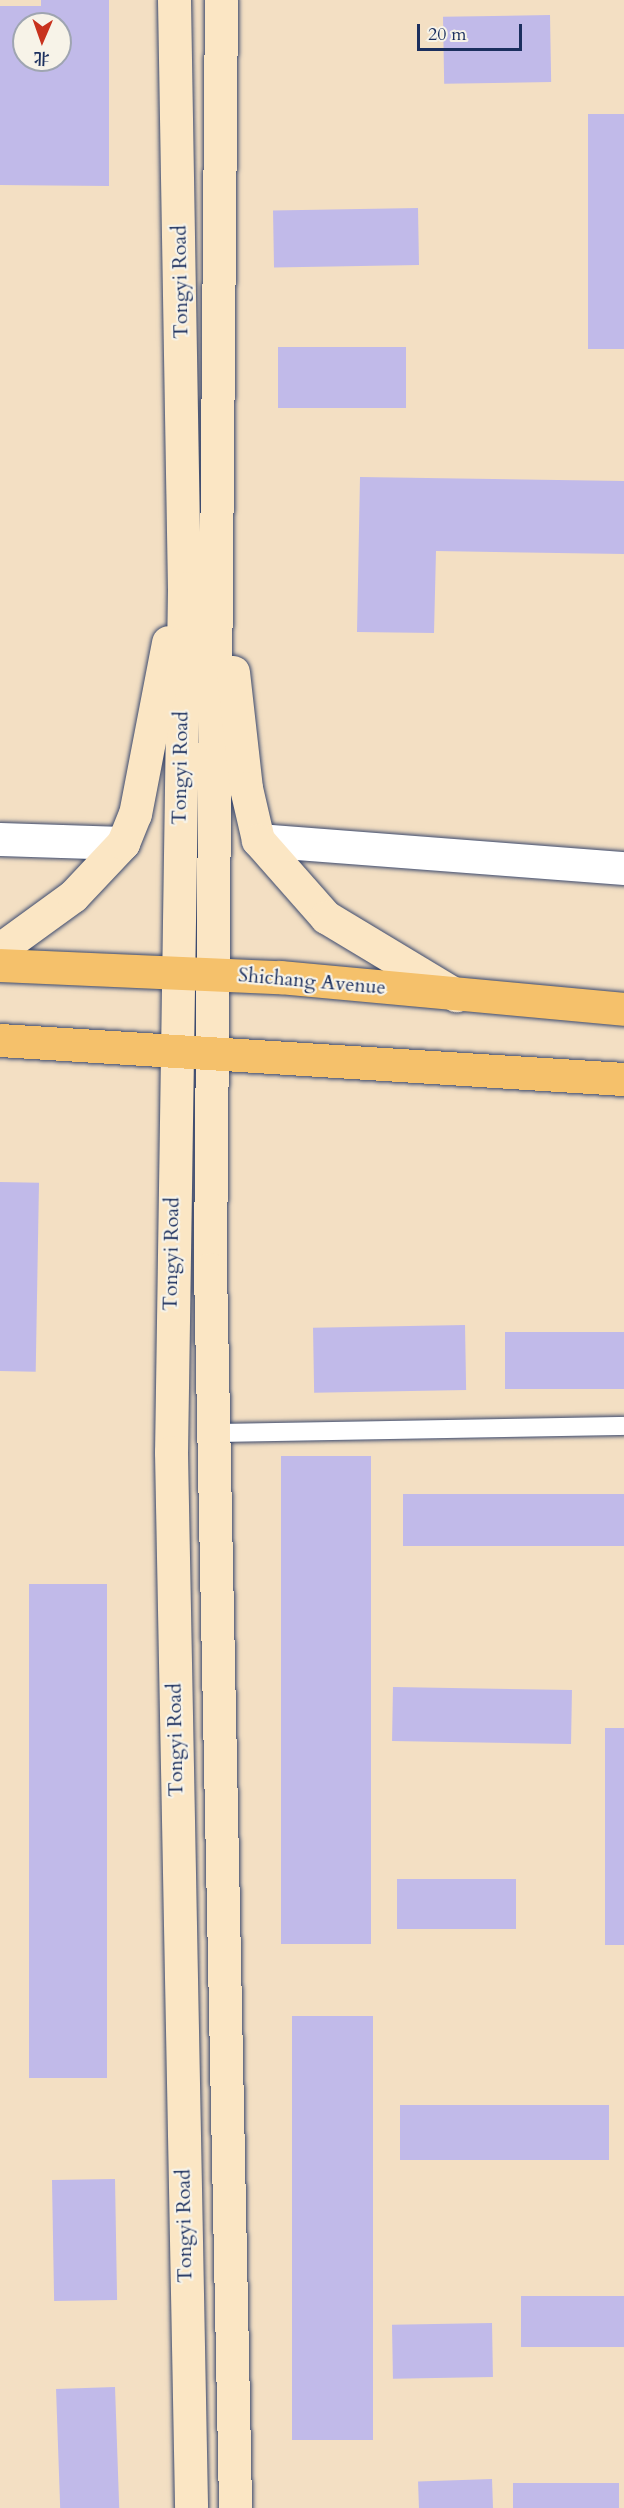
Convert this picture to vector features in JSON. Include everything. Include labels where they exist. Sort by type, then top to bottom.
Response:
[{"type":"main road","name":"Tongyi Road","points":[[174,0],[184,588],[174,1048],[171,1440],[191,2508]]},
{"type":"main road","name":"Tongyi Road","points":[[220,0],[215,604],[213,1433],[235,2508]]},
{"type":"main road","points":[[0,949],[73,896],[123,843],[135,814],[164,655],[184,588]]},
{"type":"main road","points":[[215,604],[232,659],[246,788],[258,840],[326,917],[456,995]]},
{"type":"main road","name":"Shichang Avenue","points":[[0,965],[176,970],[624,1010]]},
{"type":"main road","points":[[0,1040],[174,1048],[624,1079]]},
{"type":"street","points":[[0,839],[123,843]]},
{"type":"street","points":[[258,840],[624,868]]},
{"type":"lane","points":[[213,1433],[624,1426]]},
{"type":"building","points":[[41,0],[109,0],[109,186],[0,185],[0,6],[41,6]]},
{"type":"building","points":[[550,15],[551,82],[444,84],[443,17]]},
{"type":"building","points":[[588,114],[624,114],[624,349],[588,349]]},
{"type":"building","points":[[418,208],[419,265],[274,268],[273,211]]},
{"type":"building","points":[[278,347],[406,347],[406,408],[278,408]]},
{"type":"building","points":[[360,477],[624,481],[624,554],[436,551],[434,633],[357,632]]},
{"type":"building","points":[[0,1182],[39,1183],[36,1372],[0,1371]]},
{"type":"building","points":[[465,1325],[466,1390],[314,1393],[313,1328]]},
{"type":"building","points":[[505,1332],[624,1332],[624,1389],[505,1389]]},
{"type":"building","points":[[281,1456],[371,1456],[371,1944],[281,1944]]},
{"type":"building","points":[[403,1494],[624,1494],[624,1546],[403,1546]]},
{"type":"building","points":[[29,1584],[107,1584],[107,2078],[29,2078]]},
{"type":"building","points":[[393,1687],[572,1690],[571,1744],[392,1741]]},
{"type":"building","points":[[605,1728],[624,1728],[624,1945],[605,1945]]},
{"type":"building","points":[[397,1879],[516,1879],[516,1929],[397,1929]]},
{"type":"building","points":[[292,2016],[373,2016],[373,2440],[292,2440]]},
{"type":"building","points":[[400,2105],[609,2105],[609,2160],[400,2160]]},
{"type":"building","points":[[115,2179],[117,2300],[54,2301],[52,2180]]},
{"type":"building","points":[[521,2296],[624,2296],[624,2347],[521,2347]]},
{"type":"building","points":[[492,2323],[493,2377],[393,2379],[392,2325]]},
{"type":"building","points":[[115,2387],[119,2508],[60,2508],[56,2389]]},
{"type":"building","points":[[492,2479],[493,2508],[419,2508],[418,2482]]},
{"type":"building","points":[[513,2483],[619,2483],[619,2508],[513,2508]]}]
